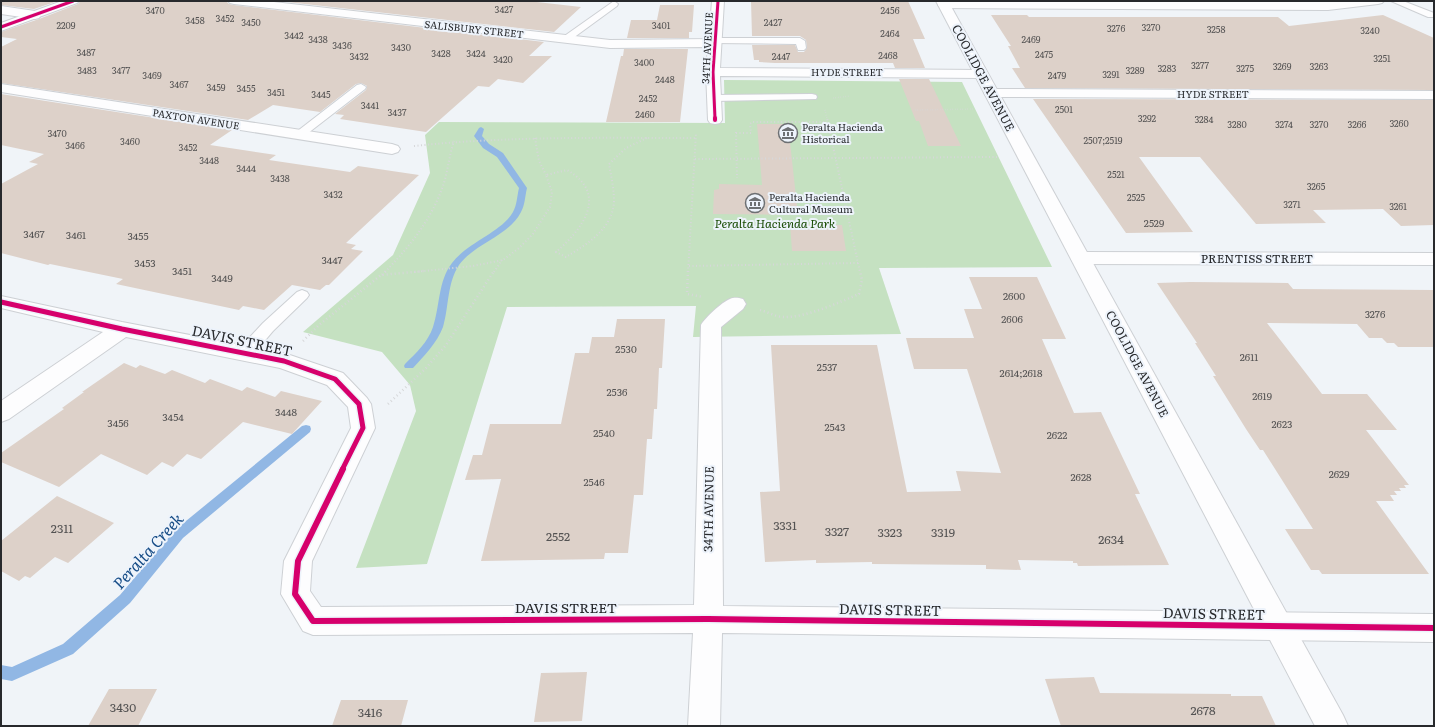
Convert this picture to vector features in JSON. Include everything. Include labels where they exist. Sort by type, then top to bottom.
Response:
[{"type":"street","points":[[1,27],[73,1]]},
{"type":"street","name":"SALISBURY STREET","points":[[234,1],[610,44],[715,42]]},
{"type":"street","name":"34TH AVENUE","points":[[715,120],[713,72],[718,1]]},
{"type":"street","points":[[943,3],[1177,3],[1328,6],[1378,1]]},
{"type":"street","name":"COOLIDGE AVENUE","points":[[943,3],[1277,627],[1332,726]]},
{"type":"street","points":[[1,10],[35,15]]},
{"type":"street","name":"HYDE STREET","points":[[713,72],[981,74]]},
{"type":"street","name":"PAXTON AVENUE","points":[[1,88],[392,149]]},
{"type":"street","name":"HYDE STREET","points":[[995,101],[1434,95]]},
{"type":"street","name":"PRENTISS STREET","points":[[1080,258],[1434,259]]},
{"type":"street","name":"DAVIS STREET","points":[[1,302],[122,329],[284,361],[335,379],[359,404],[363,428],[298,562],[295,594],[313,621],[708,619],[1434,628]]},
{"type":"street","name":"34TH AVENUE","points":[[704,726],[708,619],[711,324],[736,304]]},
{"type":"street","points":[[1,413],[122,329]]},
{"type":"lane","points":[[1395,1],[1430,16]]},
{"type":"lane","points":[[566,39],[614,4]]},
{"type":"lane","points":[[715,42],[800,41],[801,48]]},
{"type":"lane","points":[[300,135],[361,87]]},
{"type":"lane","points":[[714,98],[812,97]]},
{"type":"lane","points":[[245,353],[268,327],[302,295]]},
{"type":"path","points":[[829,98],[856,96]]},
{"type":"path","points":[[915,110],[995,101]]},
{"type":"path","points":[[715,120],[714,127],[700,128],[696,130],[687,294],[736,304],[785,317],[807,313],[859,294],[862,280],[824,106]]},
{"type":"path","points":[[736,133],[751,133],[750,124],[752,122],[827,122]]},
{"type":"path","points":[[392,149],[454,141],[518,138],[695,138]]},
{"type":"path","points":[[363,428],[422,373],[447,344],[470,311],[485,283],[503,260],[519,248],[533,234],[550,207],[552,192],[539,161],[535,138]]},
{"type":"path","points":[[546,175],[567,170],[582,180],[588,191],[588,214],[583,225],[574,237],[556,252],[566,257],[588,243],[603,230],[610,218],[614,205],[614,189],[609,164],[618,153],[632,144],[648,138]]},
{"type":"path","points":[[284,361],[319,325],[381,275],[407,250],[423,230],[436,206],[448,166],[449,152],[454,141]]},
{"type":"path","points":[[694,159],[1026,157]]},
{"type":"path","points":[[737,159],[737,178]]},
{"type":"path","points":[[381,275],[473,266],[503,260]]},
{"type":"path","points":[[689,266],[858,263]]},
{"type":"green space","name":"Peralta Hacienda Park","points":[[724,80],[962,82],[1052,267],[879,268],[901,334],[693,337],[696,306],[507,307],[427,564],[356,568],[416,411],[410,385],[382,352],[303,332],[393,255],[430,173],[425,135],[439,122],[725,123]]},
{"type":"building","points":[[1,1],[58,1],[34,9],[1,5]]},
{"type":"building","points":[[80,1],[226,1],[229,4],[234,5],[544,42],[529,56],[552,56],[523,83],[498,79],[489,87],[478,86],[426,132],[340,119],[344,115],[335,114],[366,90],[367,86],[361,83],[356,84],[320,112],[273,105],[248,120],[1,83],[1,47],[17,39],[1,37],[1,32],[78,4]]},
{"type":"building","points":[[278,1],[528,1],[581,7],[554,32]]},
{"type":"building","points":[[751,1],[908,1],[925,39],[913,39],[925,68],[895,68],[893,63],[759,62],[759,60],[754,60],[752,45],[795,45],[798,52],[804,52],[807,48],[806,40],[800,36],[752,36]]},
{"type":"building","points":[[660,5],[694,5],[692,32],[689,32],[689,38],[627,38],[631,20],[657,20]]},
{"type":"building","points":[[991,15],[1027,15],[1029,17],[1278,17],[1289,26],[1383,15],[1434,38],[1434,90],[1025,88],[1012,68],[1020,68],[1008,46],[1011,46]]},
{"type":"building","points":[[624,49],[688,49],[680,122],[606,122],[621,56],[623,56]]},
{"type":"building","points":[[899,79],[929,79],[961,146],[928,146],[919,121],[916,121]]},
{"type":"building","points":[[1,94],[232,130],[210,145],[276,155],[269,160],[350,172],[358,166],[419,175],[346,243],[356,245],[351,249],[363,251],[329,285],[326,285],[320,290],[292,285],[264,310],[243,306],[239,310],[116,284],[123,279],[50,264],[48,265],[1,253],[1,184],[38,164],[29,162],[44,154],[1,145]]},
{"type":"building","points":[[1033,99],[1434,100],[1434,225],[1401,226],[1383,209],[1313,210],[1326,223],[1256,224],[1200,157],[1139,157],[1193,232],[1126,233]]},
{"type":"building","points":[[757,124],[788,124],[798,215],[713,214],[714,190],[719,189],[719,184],[762,185]]},
{"type":"building","points":[[790,224],[842,225],[846,251],[792,251]]},
{"type":"building","points":[[969,277],[1037,277],[1066,339],[1042,339],[1074,413],[1101,412],[1140,494],[1135,494],[1169,565],[1078,566],[1077,563],[1073,563],[1073,561],[1018,560],[1021,570],[986,569],[986,565],[872,564],[872,562],[816,563],[816,560],[765,562],[760,492],[780,491],[771,345],[877,345],[907,492],[961,491],[956,471],[1001,473],[967,369],[914,369],[906,338],[974,338],[964,309],[982,309]]},
{"type":"building","points":[[1157,283],[1288,283],[1293,289],[1434,290],[1434,347],[1398,347],[1394,343],[1387,343],[1382,338],[1369,338],[1357,324],[1267,323],[1322,394],[1367,394],[1397,430],[1366,430],[1409,485],[1404,485],[1406,488],[1399,488],[1401,491],[1394,491],[1397,495],[1390,495],[1394,501],[1376,501],[1429,574],[1322,574],[1319,570],[1311,570],[1285,529],[1313,529],[1263,450],[1260,450],[1246,429],[1213,376],[1216,376],[1195,343],[1197,343]]},
{"type":"building","points":[[617,319],[665,319],[662,368],[659,368],[657,409],[654,409],[652,439],[647,439],[643,495],[634,495],[628,553],[605,553],[604,559],[481,561],[501,479],[465,480],[473,455],[482,455],[490,424],[561,424],[575,353],[589,353],[592,337],[614,337]]},
{"type":"building","points":[[124,363],[136,368],[140,365],[165,374],[172,370],[205,383],[210,379],[242,391],[247,387],[275,397],[281,391],[322,401],[292,434],[243,422],[201,459],[187,454],[173,467],[162,462],[147,475],[101,454],[59,487],[1,462],[1,453],[64,409],[62,408],[84,392],[82,392]]},
{"type":"building","points":[[57,496],[114,523],[68,563],[55,557],[30,578],[25,576],[19,581],[1,571],[1,541]]},
{"type":"building","points":[[587,672],[582,721],[534,722],[541,673]]},
{"type":"building","points":[[1094,677],[1100,693],[1231,694],[1231,696],[1262,696],[1276,726],[1061,726],[1045,679]]},
{"type":"building","points":[[109,689],[157,689],[138,726],[88,726]]},
{"type":"building","points":[[341,700],[408,700],[401,726],[332,726]]},
{"type":"waterway","name":"Peralta Creek","points":[[409,366],[426,348],[436,332],[448,279],[455,265],[469,250],[512,219],[519,206],[523,188],[500,155],[486,146],[478,136],[481,129]]},
{"type":"waterway","name":"Peralta Creek","points":[[1,672],[12,674],[68,649],[125,599],[179,534],[306,429]]},
{"type":"cycle path","points":[[1,27],[73,1]]},
{"type":"cycle path","points":[[715,120],[713,72],[718,1]]},
{"type":"cycle path","points":[[1,302],[122,329],[284,361],[335,379],[359,404],[363,428],[298,561],[295,594],[313,621],[708,619],[1434,628]]},
{"type":"place","name":"Peralta Hacienda Historical","points":[[788,133]]},
{"type":"place","name":"Peralta Hacienda Cultural Museum","points":[[755,203]]}]
